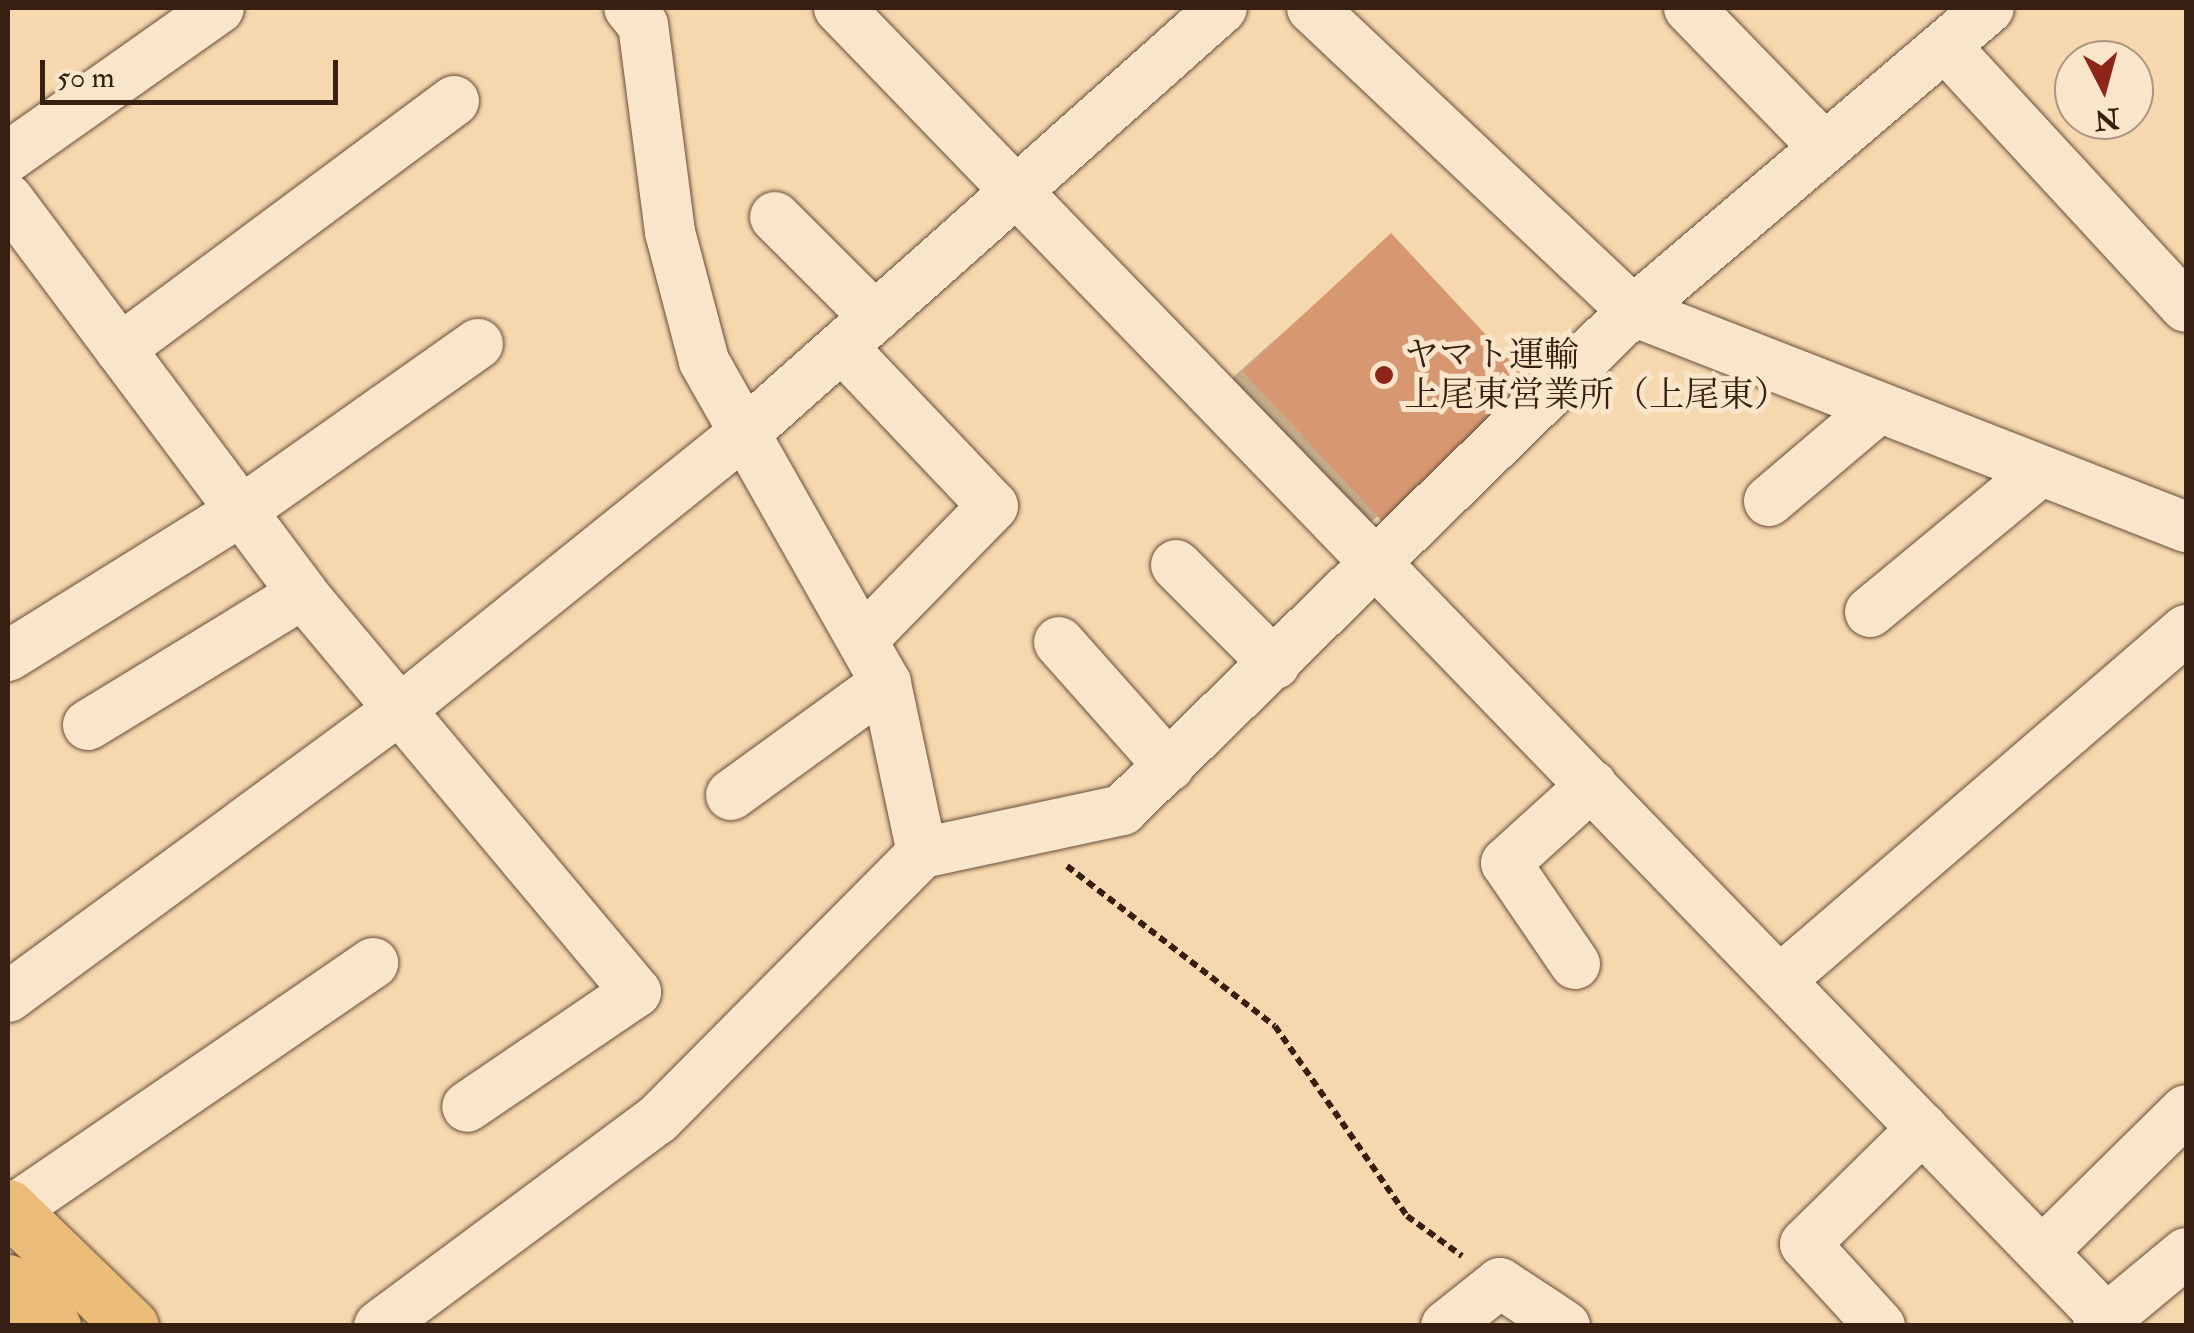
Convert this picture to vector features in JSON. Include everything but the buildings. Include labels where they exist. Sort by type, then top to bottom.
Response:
[{"type":"main road","points":[[9,1209],[130,1326]]},
{"type":"main road","points":[[8,1282],[53,1326]]},
{"type":"street","points":[[8,157],[219,8]]},
{"type":"street","points":[[629,8],[643,24],[670,232],[704,361],[749,430],[886,683],[922,853]]},
{"type":"street","points":[[839,8],[1380,563],[2106,1323],[2186,1253]]},
{"type":"street","points":[[8,997],[402,708],[749,430],[1222,8]]},
{"type":"street","points":[[1312,8],[1633,312],[2036,474],[2186,527]]},
{"type":"street","points":[[1690,8],[1824,148]]},
{"type":"street","points":[[379,1326],[658,1119],[922,853],[1122,810],[1380,563],[1633,312],[1988,8]]},
{"type":"street","points":[[1945,46],[2186,307]]},
{"type":"street","points":[[120,349],[454,101]]},
{"type":"street","points":[[8,200],[303,594],[636,992],[467,1107]]},
{"type":"street","points":[[775,217],[858,332],[994,506],[862,640]]},
{"type":"street","points":[[8,656],[241,511],[478,344]]},
{"type":"street","points":[[1769,501],[1875,411]]},
{"type":"street","points":[[1870,612],[2036,474]]},
{"type":"street","points":[[1176,565],[1274,664]]},
{"type":"street","points":[[88,725],[303,594]]},
{"type":"street","points":[[1780,980],[2186,630]]},
{"type":"street","points":[[1059,642],[1169,766]]},
{"type":"street","points":[[731,795],[886,683]]},
{"type":"street","points":[[1575,964],[1506,864],[1592,785]]},
{"type":"street","points":[[9,1209],[373,963]]},
{"type":"street","points":[[2042,1252],[2186,1110]]},
{"type":"street","points":[[1880,1326],[1804,1244],[1923,1128]]},
{"type":"street","points":[[1446,1326],[1500,1283],[1564,1326]]},
{"type":"path","points":[[1022,832],[1275,1026],[1407,1216],[1500,1283]]},
{"type":"place","name":"ヤマト運輸 上尾東営業所（上尾東）","points":[[1384,375]]}]
